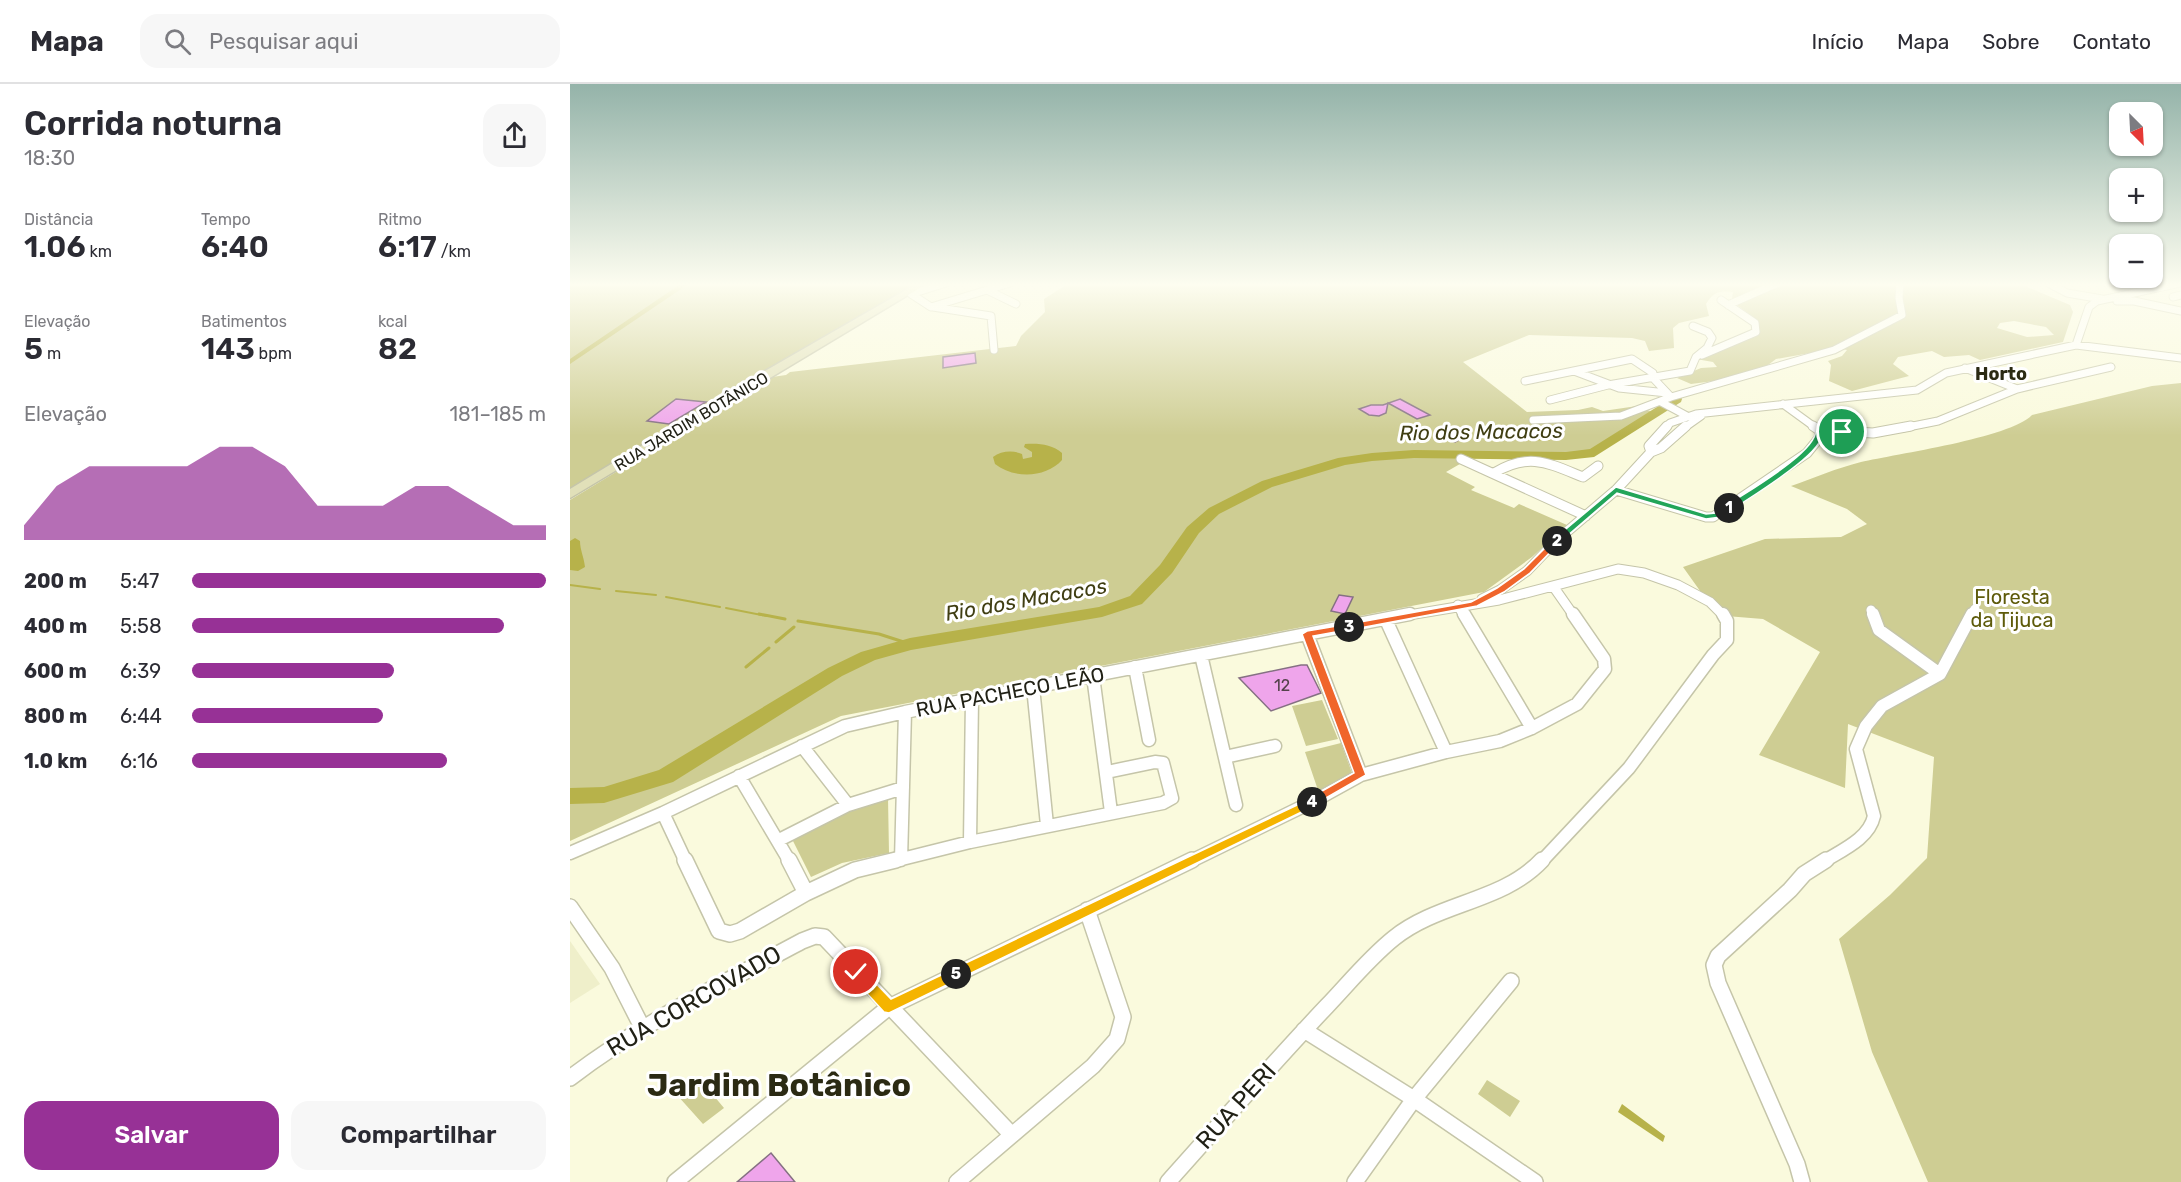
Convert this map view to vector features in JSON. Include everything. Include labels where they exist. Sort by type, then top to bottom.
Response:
[{"type":"main road","name":"RUA JARDIM BOTÂNICO","points":[[570,494],[838,334]]},
{"type":"street","points":[[993,334],[994,350]]},
{"type":"street","points":[[1550,400],[1608,385],[1690,371],[1696,357],[1707,348],[1712,338],[1709,334]]},
{"type":"street","points":[[1696,357],[1753,334]]},
{"type":"street","points":[[1574,371],[1608,385],[1669,395],[1834,350],[1865,334]]},
{"type":"street","points":[[2076,345],[2079,334]]},
{"type":"street","name":"RUA PACHECO LEÃO","points":[[1651,452],[1649,446],[1665,426],[1687,418],[1745,408],[1917,390],[1938,376],[1963,368],[2076,345],[2181,358]]},
{"type":"street","points":[[1524,381],[1632,359],[1647,367],[1655,377],[1654,379],[1669,395]]},
{"type":"street","points":[[1783,404],[1820,430],[1861,433],[1902,429],[1956,415],[2017,389],[2111,367]]},
{"type":"street","points":[[1963,368],[2017,389]]},
{"type":"street","points":[[1533,420],[1621,416],[1661,402],[1669,395]]},
{"type":"street","points":[[1661,402],[1687,418]]},
{"type":"street","name":"RUA PACHECO LEÃO","points":[[1474,604],[1500,590],[1521,574],[1616,490],[1651,452],[1661,448],[1682,430],[1687,418]]},
{"type":"street","points":[[1665,426],[1674,426],[1682,430]]},
{"type":"street","points":[[1616,490],[1706,517],[1713,517],[1807,453],[1820,437],[1820,430]]},
{"type":"street","points":[[1461,459],[1586,516]]},
{"type":"street","points":[[1494,473],[1509,463],[1521,461],[1546,461],[1583,477],[1598,466]]},
{"type":"street","name":"RUA PERI","points":[[1168,1182],[1304,1030],[1386,945],[1405,930],[1428,917],[1512,885],[1529,874],[1629,768],[1713,655],[1727,640],[1726,620],[1718,610],[1700,597],[1646,573],[1618,569],[1547,587]]},
{"type":"street","points":[[675,1182],[889,1007],[1314,801],[1361,775],[1446,752],[1500,741],[1532,728],[1566,710],[1584,697],[1605,669],[1604,659],[1547,587],[1521,574]]},
{"type":"street","name":"RUA PACHECO LEÃO","points":[[570,853],[663,813],[845,726],[1033,687],[1458,605],[1474,604],[1547,587]]},
{"type":"street","points":[[1458,605],[1532,728]]},
{"type":"street","points":[[1802,1182],[1797,1164],[1721,991],[1714,965],[1718,956],[1790,890],[1804,874],[1863,836],[1872,825],[1874,816],[1856,749],[1866,726],[1882,706],[1940,674],[1975,609]]},
{"type":"street","points":[[1871,610],[1879,630],[1940,674]]},
{"type":"street","points":[[1386,620],[1446,752]]},
{"type":"street","points":[[1307,634],[1361,775]]},
{"type":"street","points":[[1201,655],[1236,805]]},
{"type":"street","points":[[1135,668],[1149,740]]},
{"type":"street","points":[[1093,676],[1111,812]]},
{"type":"street","points":[[1033,687],[1047,825]]},
{"type":"street","points":[[970,842],[972,699]]},
{"type":"street","points":[[901,860],[905,712]]},
{"type":"street","points":[[802,746],[848,805]]},
{"type":"street","points":[[1225,757],[1275,746]]},
{"type":"street","points":[[663,813],[719,931],[730,934],[740,931],[806,893],[855,870],[1047,825],[1163,803],[1172,798],[1163,763],[1155,762],[1107,772]]},
{"type":"street","points":[[739,776],[779,840],[806,893]]},
{"type":"street","points":[[779,840],[848,805],[903,788]]},
{"type":"street","points":[[570,908],[612,968],[642,1027]]},
{"type":"street","points":[[957,1182],[1093,1066],[1111,1048],[1122,1032],[1123,1017],[1087,910]]},
{"type":"street","name":"RUA CORCOVADO","points":[[570,1078],[612,1046],[642,1027],[815,936],[824,937],[889,1007]]},
{"type":"street","points":[[1355,1182],[1414,1099],[1511,981]]},
{"type":"street","points":[[889,1007],[1011,1134]]},
{"type":"street","points":[[1304,1030],[1414,1099],[1535,1182]]},
{"type":"shaded area","points":[[606,334],[614,334],[570,364],[570,359]]},
{"type":"shaded area","points":[[1523,427],[1550,441],[1508,438],[1501,435]]},
{"type":"shaded area","points":[[1025,444],[1040,444],[1054,448],[1062,453],[1062,460],[1047,470],[1030,474],[1011,472],[995,464],[993,457],[1003,452],[1022,454],[1023,459],[1032,457],[1032,452],[1024,447]]},
{"type":"shaded area","points":[[575,538],[580,541],[585,567],[578,571],[570,570],[570,541]]},
{"type":"shaded area","points":[[570,941],[600,984],[570,1003]]},
{"type":"shaded area","points":[[1622,1104],[1665,1136],[1663,1142],[1618,1112]]},
{"type":"green space","points":[[570,334],[829,334],[570,488]]},
{"type":"green space","points":[[1673,334],[1674,348],[1649,351],[1645,341],[1632,338],[1529,335],[1463,362],[1527,412],[1578,410],[1592,407],[1603,411],[1637,406],[1655,413],[1592,453],[1479,453],[1446,472],[1475,487],[1471,490],[1514,508],[1519,504],[1567,525],[1532,557],[1484,592],[841,716],[570,841],[570,500],[772,377],[786,375],[790,372],[1016,346],[1021,336]]},
{"type":"green space","points":[[1750,334],[2018,334],[2027,337],[2066,334],[2063,342],[1980,360],[1969,355],[1944,357],[1932,351],[1898,357],[1893,364],[1909,376],[1852,391],[1829,381],[1831,365],[1828,361],[1842,356],[1847,350],[1838,348],[1776,359],[1760,371],[1714,381],[1691,384],[1677,378],[1701,368],[1717,367],[1713,362],[1696,359],[1704,346],[1714,347]]},
{"type":"green space","name":"Floresta da Tijuca","points":[[2181,383],[2181,1182],[1928,1182],[1872,1052],[1839,939],[1890,895],[1927,858],[1934,757],[1848,724],[1845,788],[1759,755],[1820,652],[1763,619],[1726,616],[1708,602],[1683,567],[1765,539],[1841,537],[1867,524],[1847,509],[1791,486],[1834,470],[1861,462],[1977,438],[2001,431],[2032,415],[2152,386]]},
{"type":"green space","points":[[1322,700],[1338,739],[1306,746],[1292,706]]},
{"type":"green space","points":[[1341,743],[1352,773],[1319,793],[1305,752]]},
{"type":"green space","points":[[888,798],[889,853],[842,863],[811,877],[791,837],[849,808]]},
{"type":"green space","points":[[697,1079],[724,1108],[703,1124],[677,1095]]},
{"type":"green space","points":[[1487,1080],[1520,1101],[1510,1117],[1478,1094]]},
{"type":"building","points":[[975,353],[976,363],[943,368],[943,357]]},
{"type":"building","points":[[676,399],[706,402],[669,424],[647,421]]},
{"type":"building","points":[[1400,399],[1430,415],[1417,419],[1388,403]]},
{"type":"building","points":[[1388,403],[1386,413],[1379,416],[1369,415],[1359,409],[1371,405]]},
{"type":"building","points":[[1454,429],[1469,435],[1455,442],[1440,436]]},
{"type":"building","points":[[1339,595],[1353,597],[1345,614],[1331,611]]},
{"type":"building","points":[[1307,665],[1321,693],[1271,711],[1239,678]]},
{"type":"building","points":[[771,1153],[795,1182],[737,1182]]},
{"type":"waterway","name":"Rio dos Macacos","points":[[570,796],[604,795],[666,776],[835,672],[868,656],[910,644],[1102,612],[1136,600],[1166,569],[1193,530],[1214,511],[1267,484],[1343,461],[1372,457],[1414,454],[1566,456],[1594,453],[1676,399]]},
{"type":"waterway","points":[[570,585],[600,589]]},
{"type":"waterway","points":[[616,591],[656,595]]},
{"type":"waterway","points":[[666,597],[720,607]]},
{"type":"waterway","points":[[726,608],[767,616]]},
{"type":"waterway","points":[[759,614],[785,619]]},
{"type":"waterway","points":[[798,621],[879,634],[910,644]]},
{"type":"waterway","points":[[776,642],[794,627]]},
{"type":"waterway","points":[[746,667],[769,648]]},
{"type":"district","name":"Horto","points":[[2001,374]]},
{"type":"district","name":"Jardim Botânico","points":[[779,1085]]},
{"type":"route","points":[[856,972],[889,1007],[1314,801],[1361,775],[1307,634],[1458,605],[1474,604],[1500,590],[1527,571],[1556,541],[1616,490],[1706,517],[1713,517],[1807,453],[1820,437],[1820,430],[1842,432]]}]
